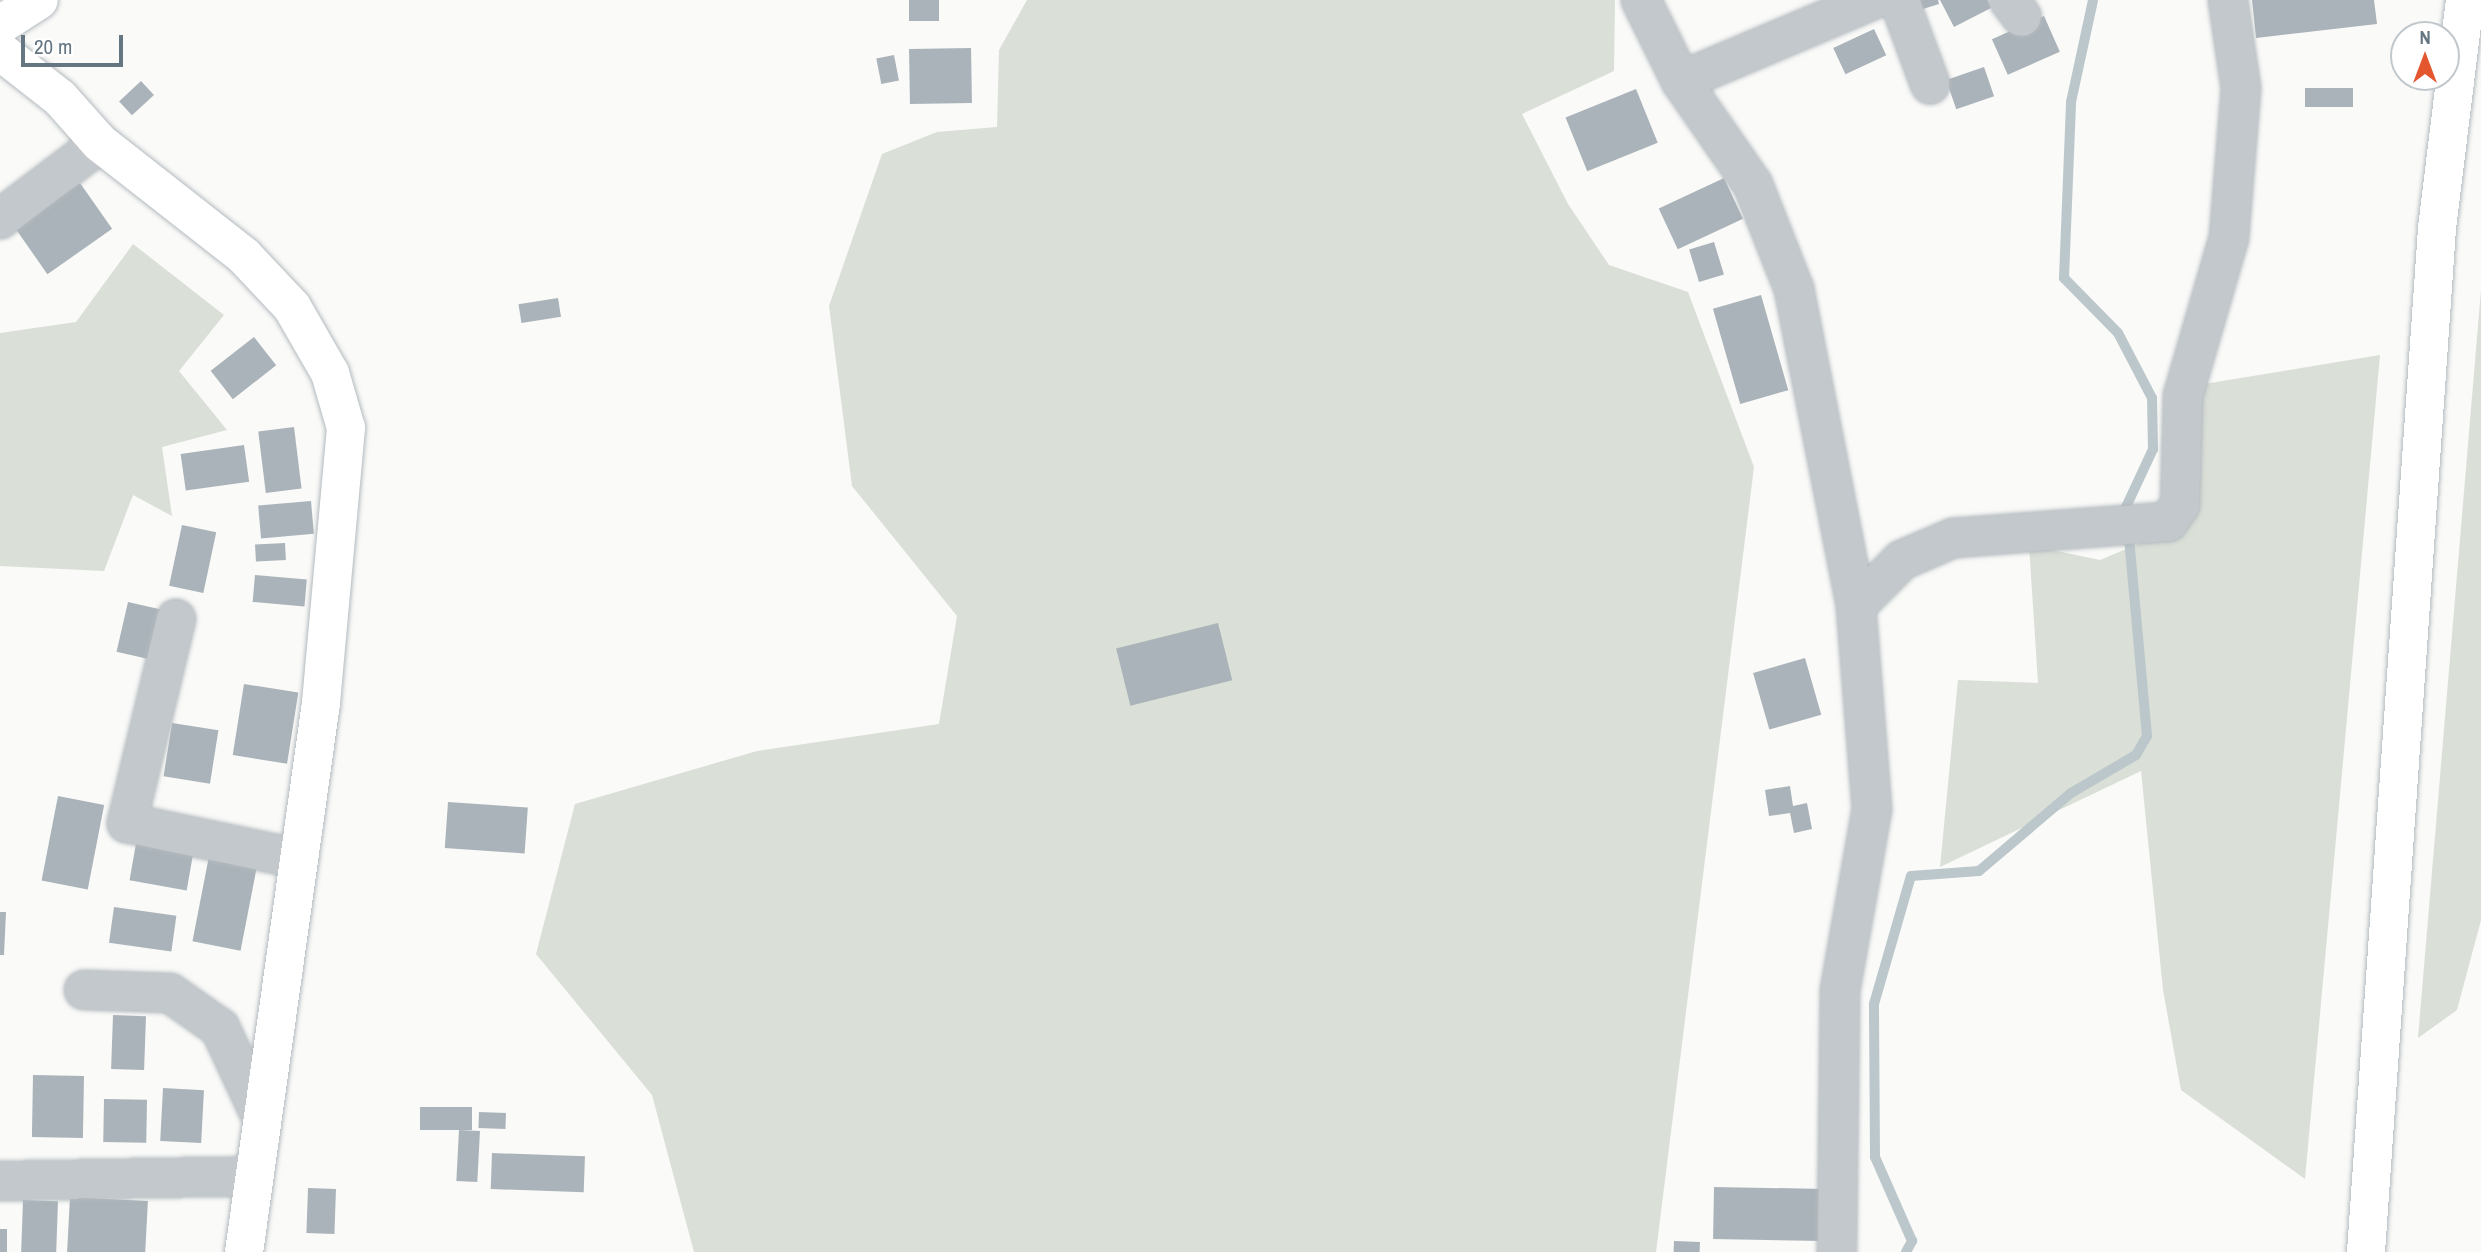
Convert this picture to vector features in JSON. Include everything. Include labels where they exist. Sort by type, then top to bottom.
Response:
[{"type":"main road","points":[[0,25],[39,0]]},
{"type":"main road","points":[[2366,1252],[2437,228],[2465,0]]},
{"type":"main road","points":[[0,51],[60,98],[100,143],[244,256],[292,307],[330,373],[346,428],[343,519],[299,859],[252,1175],[244,1252]]},
{"type":"street","points":[[1641,0],[1681,81],[1753,185],[1794,289],[1857,606],[1872,809],[1840,991],[1837,1252]]},
{"type":"street","points":[[1681,81],[1873,0]]},
{"type":"street","points":[[1899,0],[1930,84]]},
{"type":"street","points":[[1857,606],[1902,560],[1953,538],[2168,522],[2179,505],[2183,396],[2229,238],[2241,88],[2228,0]]},
{"type":"street","points":[[0,219],[100,143]]},
{"type":"street","points":[[176,619],[127,823],[299,859]]},
{"type":"street","points":[[84,990],[170,993],[220,1028],[261,1116]]},
{"type":"street","points":[[0,1181],[252,1175]]},
{"type":"shaded area","points":[[1027,0],[1615,0],[1614,71],[1522,114],[1568,204],[1609,265],[1688,292],[1754,467],[1656,1252],[694,1252],[652,1095],[536,954],[575,804],[757,751],[939,724],[957,616],[852,486],[829,306],[882,154],[937,132],[997,127],[999,50]]},
{"type":"shaded area","points":[[133,244],[224,315],[179,371],[227,430],[162,447],[172,516],[133,495],[104,571],[0,566],[0,333],[76,322]]},
{"type":"shaded area","points":[[2481,290],[2481,920],[2457,1010],[2418,1038]]},
{"type":"shaded area","points":[[2380,355],[2305,1179],[2181,1090],[2163,990],[2141,771],[1940,867],[1958,680],[2038,683],[2029,545],[2100,560],[2191,522],[2192,386]]},
{"type":"building","points":[[909,0],[939,0],[939,21],[909,21]]},
{"type":"building","points":[[1920,0],[1938,0],[1939,4],[1923,9]]},
{"type":"building","points":[[1940,0],[1988,0],[1991,8],[1954,27]]},
{"type":"building","points":[[2252,0],[2374,0],[2377,24],[2256,38]]},
{"type":"building","points":[[2044,16],[2060,52],[2008,75],[1992,39]]},
{"type":"building","points":[[1874,29],[1886,55],[1845,74],[1833,48]]},
{"type":"building","points":[[971,48],[972,103],[910,104],[909,49]]},
{"type":"building","points":[[894,55],[899,81],[881,84],[876,58]]},
{"type":"building","points":[[1984,67],[1994,96],[1956,109],[1946,80]]},
{"type":"building","points":[[141,81],[154,95],[132,115],[119,101]]},
{"type":"building","points":[[2305,88],[2353,88],[2353,107],[2305,107]]},
{"type":"building","points":[[1636,89],[1658,143],[1587,171],[1566,117]]},
{"type":"building","points":[[1724,178],[1743,219],[1678,249],[1659,208]]},
{"type":"building","points":[[80,183],[112,229],[47,274],[15,228]]},
{"type":"building","points":[[1714,242],[1724,275],[1699,282],[1689,250]]},
{"type":"building","points":[[1761,295],[1788,390],[1740,404],[1713,309]]},
{"type":"building","points":[[558,298],[561,317],[521,323],[518,304]]},
{"type":"building","points":[[254,337],[276,365],[233,399],[211,371]]},
{"type":"building","points":[[294,427],[302,489],[266,493],[258,431]]},
{"type":"building","points":[[244,445],[249,482],[186,491],[181,454]]},
{"type":"building","points":[[311,501],[314,534],[261,538],[258,506]]},
{"type":"building","points":[[182,525],[216,532],[203,593],[169,586]]},
{"type":"building","points":[[285,543],[286,560],[256,562],[255,545]]},
{"type":"building","points":[[255,575],[307,580],[304,606],[253,602]]},
{"type":"building","points":[[128,602],[163,610],[152,660],[117,652]]},
{"type":"building","points":[[1218,623],[1232,680],[1130,706],[1116,648]]},
{"type":"building","points":[[1805,658],[1821,715],[1769,730],[1753,673]]},
{"type":"building","points":[[244,684],[298,693],[287,764],[233,755]]},
{"type":"building","points":[[172,723],[218,730],[210,784],[164,776]]},
{"type":"building","points":[[1790,786],[1793,806],[1807,803],[1812,829],[1794,833],[1790,813],[1769,816],[1765,790]]},
{"type":"building","points":[[58,796],[104,805],[88,889],[42,880]]},
{"type":"building","points":[[448,802],[528,808],[525,853],[445,848]]},
{"type":"building","points":[[137,838],[194,848],[187,890],[130,880]]},
{"type":"building","points":[[210,851],[258,860],[241,951],[192,941]]},
{"type":"building","points":[[114,907],[176,916],[171,951],[109,943]]},
{"type":"building","points":[[0,912],[6,912],[4,955],[0,955]]},
{"type":"building","points":[[113,1015],[146,1016],[144,1070],[111,1069]]},
{"type":"building","points":[[33,1075],[84,1076],[83,1138],[32,1137]]},
{"type":"building","points":[[163,1088],[204,1090],[201,1143],[160,1141]]},
{"type":"building","points":[[104,1099],[147,1100],[146,1143],[103,1142]]},
{"type":"building","points":[[420,1107],[472,1107],[472,1130],[420,1130]]},
{"type":"building","points":[[479,1112],[506,1113],[505,1129],[478,1128]]},
{"type":"building","points":[[459,1130],[480,1131],[477,1182],[456,1181]]},
{"type":"building","points":[[492,1153],[585,1156],[584,1192],[491,1189]]},
{"type":"building","points":[[1714,1187],[1825,1189],[1824,1241],[1713,1239]]},
{"type":"building","points":[[308,1188],[336,1189],[334,1234],[306,1233]]},
{"type":"building","points":[[70,1197],[148,1201],[145,1252],[67,1252]]},
{"type":"building","points":[[23,1200],[58,1201],[56,1252],[21,1252]]},
{"type":"building","points":[[0,1229],[7,1229],[7,1252],[0,1252]]},
{"type":"building","points":[[1674,1241],[1700,1242],[1700,1252],[1674,1252]]},
{"type":"waterway","points":[[1906,1252],[1912,1241],[1875,1157],[1874,1004],[1911,876],[1979,871],[2071,793],[2136,755],[2147,736],[2126,507],[2153,449],[2152,398],[2118,333],[2064,278],[2071,102],[2093,0]]}]
